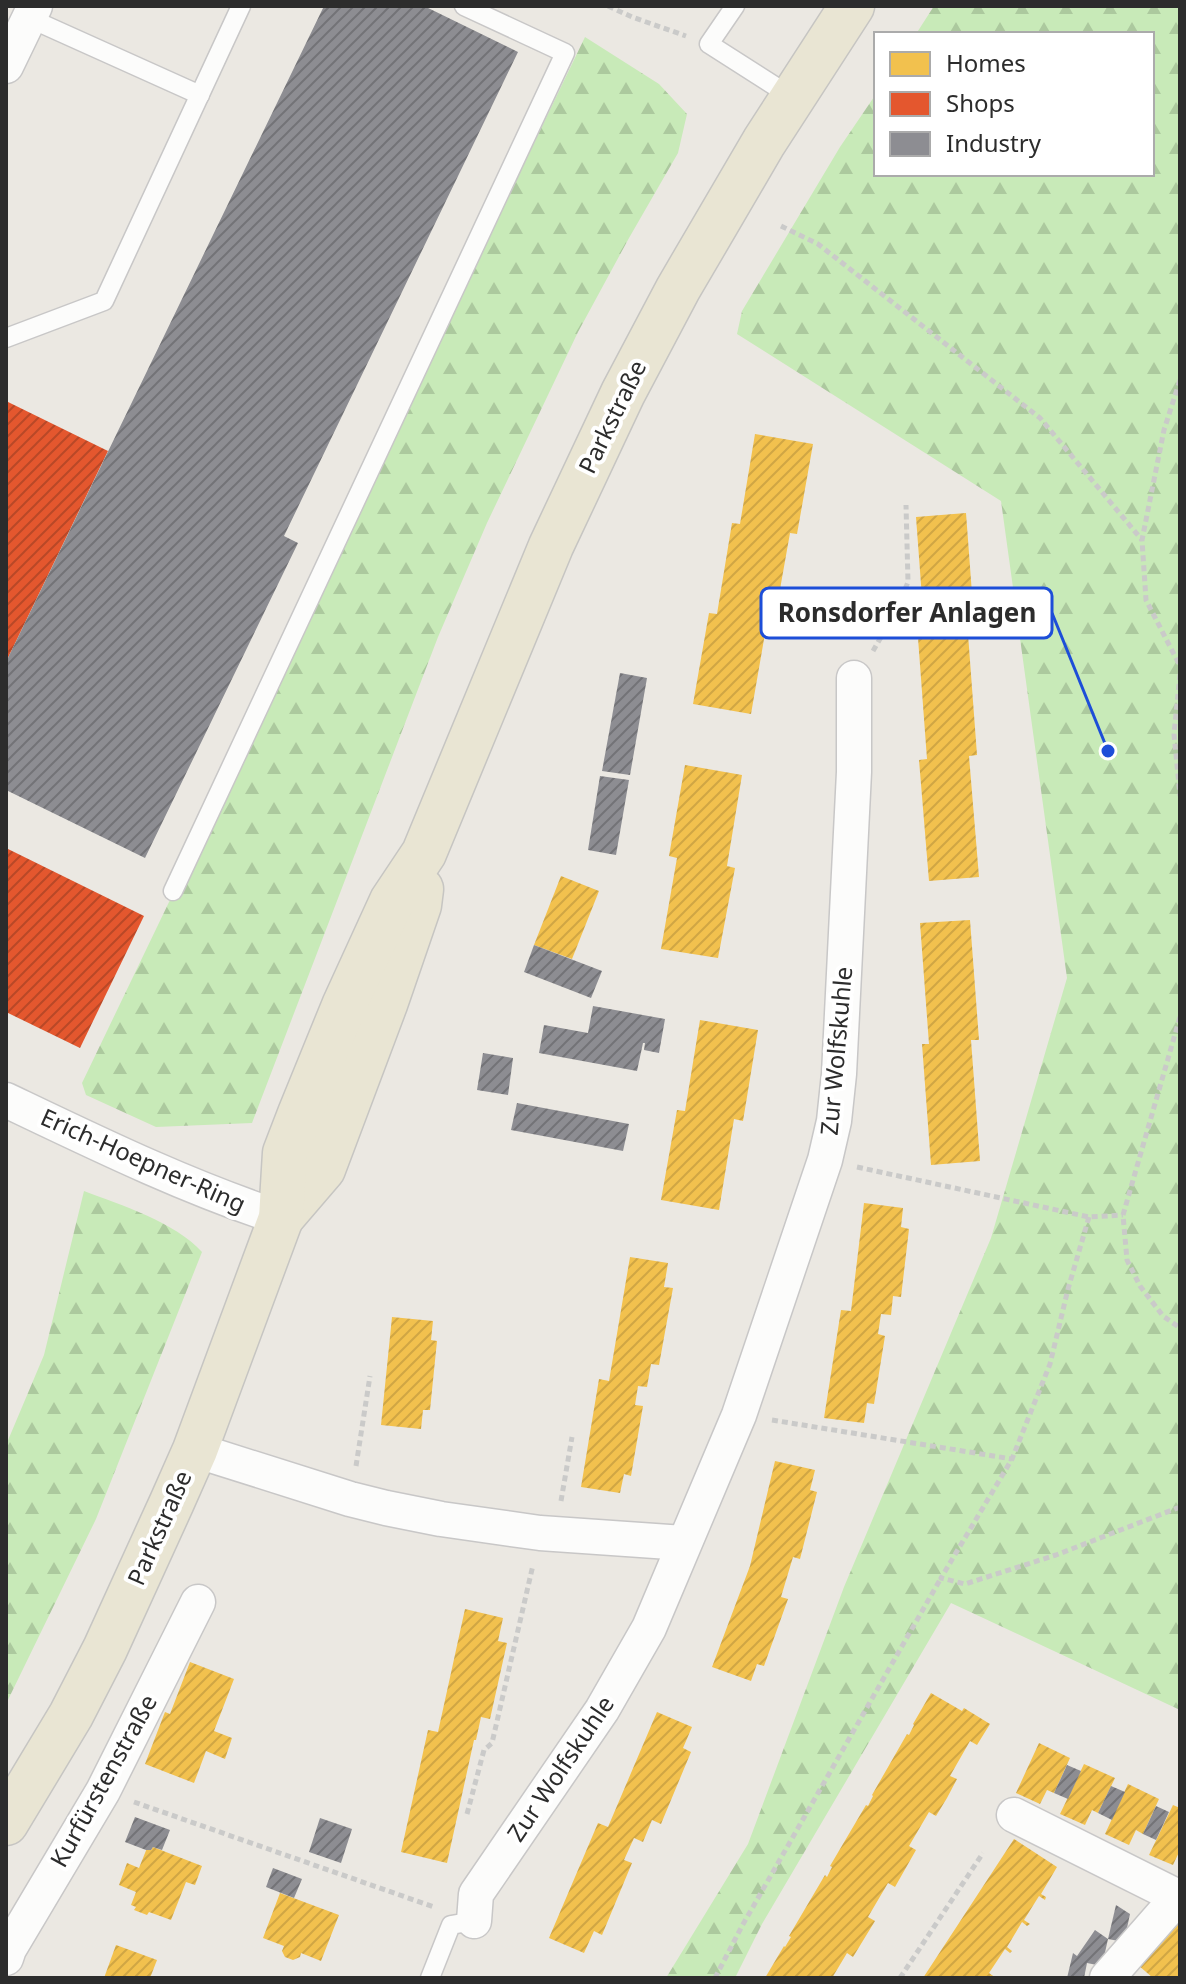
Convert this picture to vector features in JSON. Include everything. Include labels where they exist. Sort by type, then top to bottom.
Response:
[{"type":"main road","name":"Parkstraße","points":[[6,1823],[71,1715],[105,1649],[195,1450],[281,1218],[285,1153],[300,1114],[344,1006],[392,901],[424,853],[551,546],[623,393],[678,289],[731,196],[852,6]]},
{"type":"street","points":[[8,56],[32,12]]},
{"type":"street","name":"Zur Wolfskuhle","points":[[474,1921],[476,1894],[602,1710],[649,1628],[739,1415],[825,1160],[834,1121],[841,1046],[854,772],[854,678]]},
{"type":"street","name":"Erich-Hoepner-Ring","points":[[6,1100],[145,1165],[234,1203],[281,1218]]},
{"type":"street","points":[[195,1450],[386,1508],[441,1519],[540,1533],[684,1543]]},
{"type":"street","name":"Kurfürstenstraße","points":[[6,1958],[103,1791],[198,1602]]},
{"type":"street","points":[[1014,1815],[1179,1898],[1107,1978]]},
{"type":"lane","points":[[6,338],[104,301],[241,6]]},
{"type":"lane","points":[[173,891],[565,53],[464,6]]},
{"type":"lane","points":[[735,6],[709,44],[792,97]]},
{"type":"lane","points":[[32,12],[200,95]]},
{"type":"lane","points":[[430,1978],[451,1925],[474,1921]]},
{"type":"path","points":[[608,6],[709,44]]},
{"type":"path","points":[[781,226],[818,244],[1040,418],[1142,540]]},
{"type":"path","points":[[1180,380],[1164,430],[1142,540],[1146,600],[1180,666]]},
{"type":"path","points":[[854,678],[896,611],[908,582],[906,505]]},
{"type":"path","points":[[1180,674],[1174,734],[1180,796]]},
{"type":"path","points":[[1174,734],[1180,763]]},
{"type":"path","points":[[1180,1017],[1123,1215],[1127,1260],[1140,1286],[1163,1316],[1180,1328]]},
{"type":"path","points":[[825,1160],[1089,1217],[1123,1215]]},
{"type":"path","points":[[715,1978],[941,1578],[1012,1459],[1050,1364],[1089,1217]]},
{"type":"path","points":[[359,1445],[370,1376]]},
{"type":"path","points":[[739,1415],[1012,1459]]},
{"type":"path","points":[[562,1494],[572,1437]]},
{"type":"path","points":[[941,1578],[965,1584],[1056,1555],[1180,1507]]},
{"type":"path","points":[[467,1814],[484,1750],[492,1743],[540,1533]]},
{"type":"path","points":[[103,1791],[474,1921]]},
{"type":"path","points":[[900,1978],[983,1853]]},
{"type":"green space","points":[[934,6],[1180,6],[1180,1710],[951,1603],[762,1924],[735,1978],[666,1978],[748,1844],[844,1587],[991,1238],[1067,978],[1001,501],[737,334],[742,311],[840,147],[874,97],[874,176],[1154,176],[1154,32],[917,32]]},
{"type":"green space","points":[[585,37],[659,84],[687,114],[678,153],[578,332],[487,523],[438,637],[252,1123],[156,1127],[86,1095],[82,1083]]},
{"type":"green space","points":[[84,1191],[163,1223],[202,1252],[96,1519],[6,1704],[6,1445],[44,1355]]},
{"type":"building: Homes","points":[[755,434],[813,444],[797,534],[790,533],[774,623],[767,622],[751,714],[693,704],[709,613],[717,614],[732,523],[740,524]]},
{"type":"building: Homes","points":[[966,513],[975,634],[968,634],[977,755],[969,756],[979,877],[929,881],[919,760],[927,759],[918,638],[925,638],[916,517]]},
{"type":"building: Homes","points":[[685,765],[742,775],[727,866],[735,868],[718,958],[661,949],[677,858],[669,856]]},
{"type":"building: Homes","points":[[561,876],[599,891],[572,959],[534,945]]},
{"type":"building: Homes","points":[[970,920],[979,1040],[971,1040],[980,1161],[931,1165],[922,1044],[929,1044],[920,923]]},
{"type":"building: Homes","points":[[700,1020],[758,1030],[743,1121],[734,1119],[719,1210],[661,1200],[677,1110],[685,1111]]},
{"type":"building: Homes","points":[[864,1203],[903,1208],[901,1227],[909,1229],[901,1297],[893,1296],[891,1315],[881,1314],[878,1334],[885,1336],[874,1404],[867,1403],[864,1423],[824,1418],[841,1310],[851,1311]]},
{"type":"building: Homes","points":[[630,1257],[668,1263],[664,1287],[673,1288],[659,1365],[651,1364],[647,1387],[638,1386],[635,1405],[643,1406],[631,1476],[624,1474],[620,1493],[581,1487],[599,1379],[609,1381]]},
{"type":"building: Homes","points":[[392,1317],[433,1321],[431,1340],[437,1341],[430,1410],[423,1410],[421,1429],[381,1425]]},
{"type":"building: Homes","points":[[775,1461],[815,1470],[810,1490],[817,1492],[800,1559],[793,1557],[781,1597],[788,1599],[764,1666],[757,1664],[751,1681],[712,1667],[750,1566]]},
{"type":"building: Homes","points":[[465,1609],[503,1618],[498,1641],[507,1643],[490,1719],[481,1717],[474,1740],[447,1863],[401,1852],[428,1730],[438,1732]]},
{"type":"building: Homes","points":[[190,1662],[234,1679],[214,1731],[232,1738],[225,1759],[206,1751],[194,1783],[145,1764],[165,1712],[170,1714]]},
{"type":"building: Homes","points":[[931,1693],[990,1724],[977,1745],[970,1741],[950,1776],[957,1779],[947,1798],[936,1816],[929,1812],[909,1846],[916,1850],[895,1887],[888,1883],[868,1917],[875,1921],[853,1957],[847,1953],[832,1978],[765,1978],[825,1875],[827,1877],[830,1866],[868,1806]]},
{"type":"building: Homes","points":[[657,1712],[692,1727],[683,1748],[691,1752],[661,1824],[652,1820],[643,1842],[634,1838],[624,1860],[632,1863],[602,1935],[594,1931],[584,1953],[549,1938],[598,1823],[608,1827]]},
{"type":"building: Homes","points":[[1039,1743],[1070,1758],[1054,1793],[1047,1790],[1040,1804],[1016,1793]]},
{"type":"building: Homes","points":[[1084,1764],[1115,1778],[1098,1813],[1092,1810],[1085,1825],[1060,1814]]},
{"type":"building: Homes","points":[[1128,1784],[1159,1799],[1143,1834],[1136,1830],[1129,1845],[1105,1834]]},
{"type":"building: Homes","points":[[1173,1805],[1180,1808],[1180,1850],[1173,1865],[1149,1855]]},
{"type":"building: Homes","points":[[1014,1839],[1057,1867],[1041,1894],[1046,1897],[1045,1900],[1039,1896],[1024,1920],[1030,1924],[1027,1926],[1022,1922],[1007,1947],[1012,1951],[1010,1953],[1005,1949],[989,1973],[996,1978],[923,1978]]},
{"type":"building: Homes","points":[[153,1847],[202,1866],[195,1885],[186,1882],[171,1920],[134,1910],[136,1907],[131,1905],[136,1892],[119,1885],[127,1863],[139,1868],[147,1848],[151,1850]]},
{"type":"building: Homes","points":[[280,1893],[339,1915],[321,1961],[301,1953],[293,1960],[285,1957],[282,1951],[284,1946],[263,1938]]},
{"type":"building: Homes","points":[[1180,1919],[1180,1978],[1153,1978],[1138,1965]]},
{"type":"building: Homes","points":[[116,1945],[157,1960],[150,1978],[104,1978]]},
{"type":"building: Shops","points":[[6,401],[108,451],[6,662]]},
{"type":"building: Shops","points":[[6,848],[144,916],[80,1048],[6,1012]]},
{"type":"building: Industry","points":[[324,6],[424,6],[518,52],[284,536],[298,543],[145,858],[6,790],[6,662]]},
{"type":"building: Industry","points":[[620,673],[647,678],[630,775],[602,771]]},
{"type":"building: Industry","points":[[600,776],[629,780],[616,855],[588,850]]},
{"type":"building: Industry","points":[[534,945],[602,971],[591,998],[524,972]]},
{"type":"building: Industry","points":[[593,1006],[665,1019],[659,1053],[644,1050],[643,1043],[637,1071],[539,1053],[544,1025],[588,1033]]},
{"type":"building: Industry","points":[[483,1053],[513,1058],[508,1095],[477,1090]]},
{"type":"building: Industry","points":[[517,1103],[629,1124],[623,1151],[511,1130]]},
{"type":"building: Industry","points":[[1067,1765],[1081,1771],[1068,1799],[1054,1793]]},
{"type":"building: Industry","points":[[1111,1786],[1125,1792],[1112,1820],[1098,1813]]},
{"type":"building: Industry","points":[[1156,1806],[1169,1812],[1156,1840],[1143,1834]]},
{"type":"building: Industry","points":[[135,1817],[170,1830],[162,1850],[153,1847],[146,1850],[125,1842]]},
{"type":"building: Industry","points":[[320,1818],[352,1829],[341,1863],[309,1852]]},
{"type":"building: Industry","points":[[273,1868],[302,1879],[294,1898],[266,1887]]},
{"type":"building: Industry","points":[[1116,1905],[1130,1914],[1124,1942],[1108,1939]]},
{"type":"building: Industry","points":[[1095,1930],[1108,1939],[1102,1966],[1087,1963],[1084,1978],[1067,1978],[1073,1953],[1077,1956]]},
{"type":"place","name":"Ronsdorfer Anlagen","points":[[1108,751]]}]
